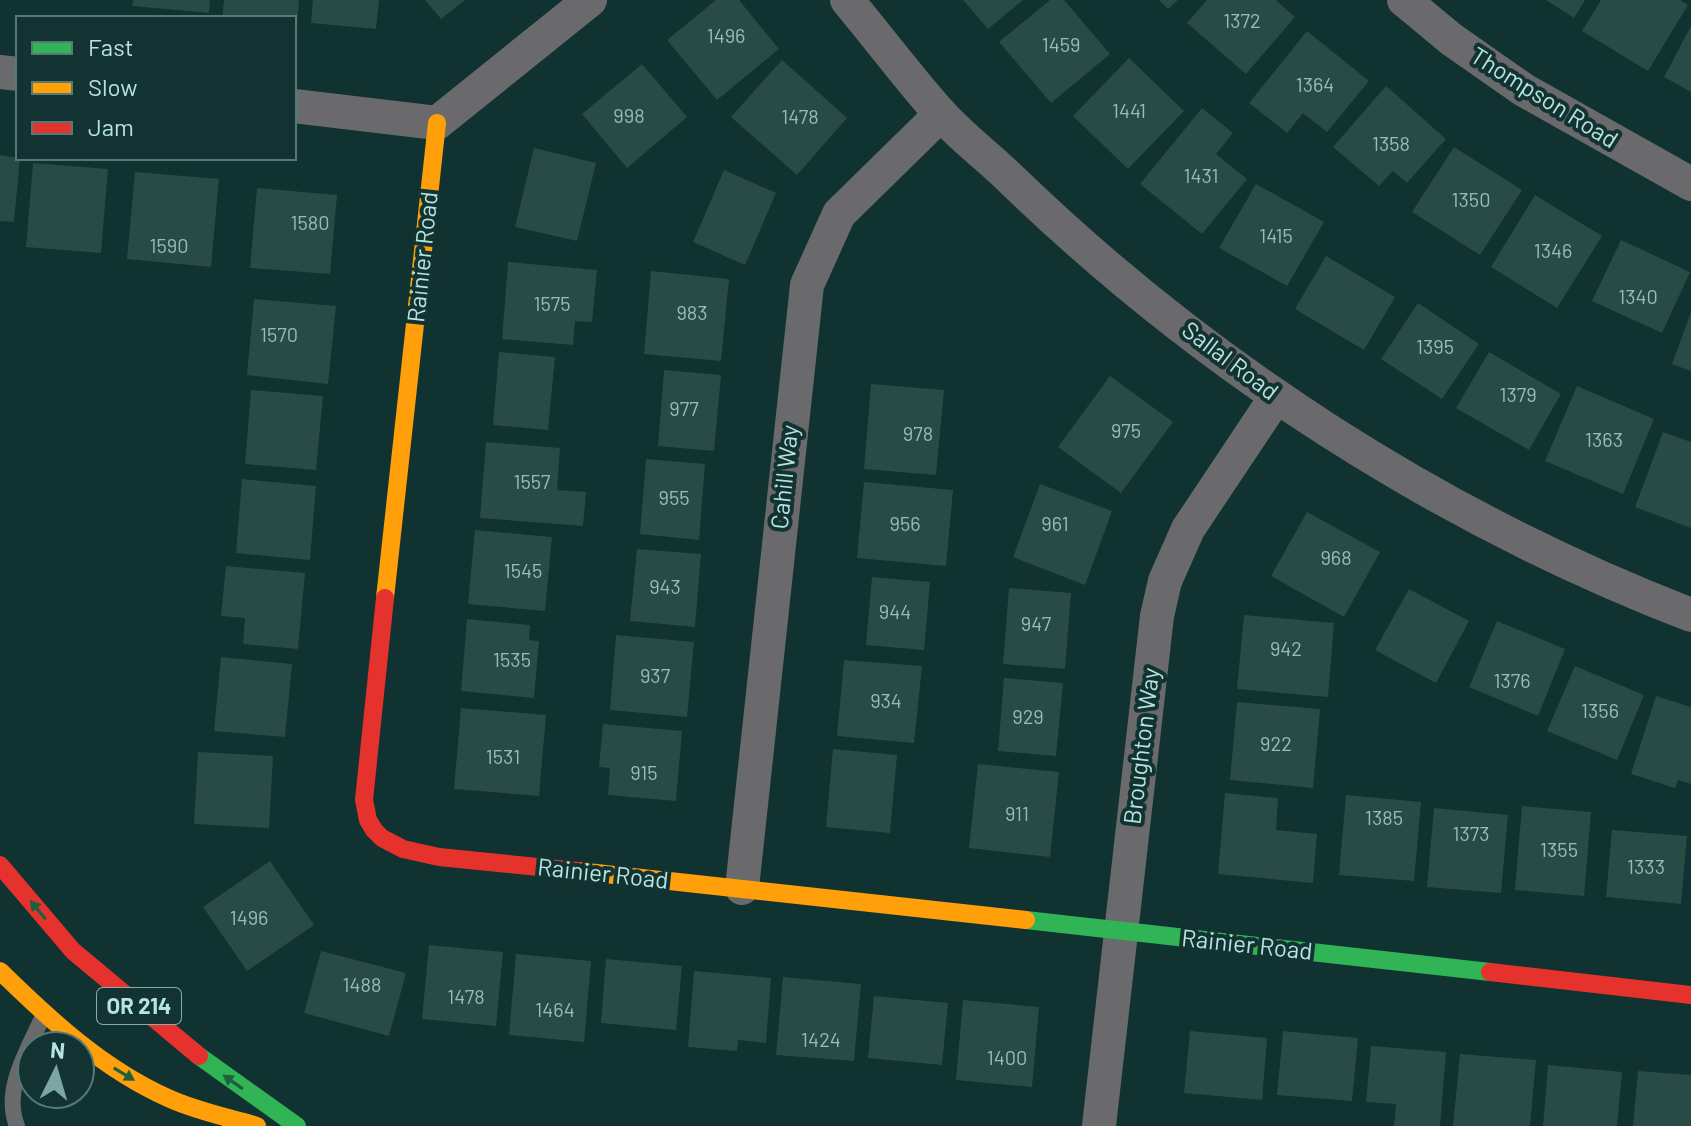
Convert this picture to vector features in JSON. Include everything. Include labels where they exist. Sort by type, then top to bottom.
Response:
[{"type":"street","points":[[296,106],[437,123],[590,0]]},
{"type":"street","name":"Sallal Road","points":[[847,0],[941,114],[1058,224],[1137,290],[1276,397],[1431,493],[1582,570],[1691,615]]},
{"type":"street","name":"Thompson Road","points":[[1404,0],[1451,39],[1524,90],[1691,184]]},
{"type":"street","name":"Cahill Way","points":[[742,888],[807,285],[839,214],[941,114]]},
{"type":"street","name":"Rainier Road","points":[[437,123],[366,775],[364,807],[375,834],[403,851],[439,857],[1691,995]]},
{"type":"street","name":"Broughton Way","points":[[1099,1126],[1157,616],[1165,581],[1188,529],[1276,397]]},
{"type":"street","name":"OR 214","points":[[0,865],[73,951],[212,1067],[297,1126]]},
{"type":"street","name":"OR 214","points":[[0,971],[44,1014],[120,1073],[170,1098],[257,1126]]},
{"type":"lane","points":[[17,1126],[13,1115],[16,1078],[44,1014]]},
{"type":"building","points":[[133,0],[210,0],[209,13],[132,6]]},
{"type":"building","points":[[224,0],[299,0],[297,24],[296,16],[222,16]]},
{"type":"building","points":[[313,0],[379,0],[376,29],[311,23]]},
{"type":"building","points":[[425,0],[465,0],[441,19]]},
{"type":"building","points":[[716,0],[739,0],[779,49],[717,100],[667,40]]},
{"type":"building","points":[[963,0],[1023,0],[988,29]]},
{"type":"building","points":[[1050,0],[1064,0],[1110,54],[1051,103],[999,42]]},
{"type":"building","points":[[1159,0],[1178,0],[1168,9]]},
{"type":"building","points":[[1207,0],[1276,0],[1295,17],[1246,74],[1187,23]]},
{"type":"building","points":[[1546,0],[1585,0],[1574,18]]},
{"type":"building","points":[[1601,0],[1680,0],[1688,5],[1648,71],[1582,31]]},
{"type":"building","points":[[1691,26],[1691,92],[1664,77]]},
{"type":"building","points":[[1307,31],[1369,81],[1327,132],[1303,113],[1287,133],[1249,103]]},
{"type":"building","points":[[1129,58],[1184,111],[1128,169],[1073,116]]},
{"type":"building","points":[[782,60],[847,118],[797,175],[731,117]]},
{"type":"building","points":[[642,64],[687,117],[627,168],[582,114]]},
{"type":"building","points":[[1386,86],[1446,139],[1407,183],[1393,171],[1379,186],[1333,147]]},
{"type":"building","points":[[1202,108],[1233,133],[1216,154],[1247,179],[1202,234],[1140,184]]},
{"type":"building","points":[[1454,147],[1522,190],[1480,255],[1412,212]]},
{"type":"building","points":[[534,148],[596,163],[577,241],[515,227]]},
{"type":"building","points":[[0,155],[20,160],[14,222],[0,221]]},
{"type":"building","points":[[33,163],[108,169],[101,253],[26,247]]},
{"type":"building","points":[[724,170],[776,193],[745,265],[693,242]]},
{"type":"building","points":[[135,172],[219,179],[211,267],[127,259]]},
{"type":"building","points":[[1256,184],[1324,222],[1287,286],[1219,248]]},
{"type":"building","points":[[257,188],[337,195],[330,274],[250,268]]},
{"type":"building","points":[[1535,195],[1602,236],[1557,308],[1491,267]]},
{"type":"building","points":[[1621,240],[1690,272],[1662,333],[1592,301]]},
{"type":"building","points":[[1326,256],[1395,297],[1364,350],[1295,309]]},
{"type":"building","points":[[508,262],[597,270],[592,322],[575,321],[573,345],[502,339]]},
{"type":"building","points":[[651,271],[729,279],[721,361],[644,354]]},
{"type":"building","points":[[254,299],[336,306],[328,384],[247,375]]},
{"type":"building","points":[[1418,303],[1479,344],[1442,399],[1381,359]]},
{"type":"building","points":[[1691,312],[1691,371],[1672,364]]},
{"type":"building","points":[[499,352],[555,357],[548,430],[493,425]]},
{"type":"building","points":[[1489,352],[1561,394],[1529,450],[1456,408]]},
{"type":"building","points":[[664,370],[721,375],[714,451],[658,446]]},
{"type":"building","points":[[1110,376],[1173,422],[1121,493],[1058,447]]},
{"type":"building","points":[[871,384],[944,390],[936,475],[864,469]]},
{"type":"building","points":[[1577,386],[1654,419],[1623,494],[1545,461]]},
{"type":"building","points":[[251,390],[323,396],[316,470],[245,464]]},
{"type":"building","points":[[1663,432],[1691,442],[1691,528],[1635,507]]},
{"type":"building","points":[[486,442],[560,448],[557,490],[586,492],[583,526],[480,518]]},
{"type":"building","points":[[646,459],[705,464],[699,540],[640,534]]},
{"type":"building","points":[[242,479],[316,486],[310,560],[236,553]]},
{"type":"building","points":[[864,482],[953,490],[946,566],[857,558]]},
{"type":"building","points":[[1040,484],[1112,511],[1085,585],[1013,557]]},
{"type":"building","points":[[1307,512],[1380,552],[1344,617],[1271,576]]},
{"type":"building","points":[[475,530],[552,537],[545,611],[468,604]]},
{"type":"building","points":[[637,549],[701,554],[695,627],[630,621]]},
{"type":"building","points":[[226,566],[305,573],[298,649],[243,644],[245,618],[221,616]]},
{"type":"building","points":[[872,577],[930,582],[924,650],[866,645]]},
{"type":"building","points":[[1009,588],[1071,593],[1065,669],[1003,664]]},
{"type":"building","points":[[1409,589],[1469,621],[1436,683],[1375,650]]},
{"type":"building","points":[[1244,615],[1334,623],[1328,697],[1237,689]]},
{"type":"building","points":[[467,619],[530,625],[529,640],[539,641],[534,698],[461,691]]},
{"type":"building","points":[[1497,621],[1565,649],[1538,716],[1469,687]]},
{"type":"building","points":[[616,635],[694,642],[687,717],[610,710]]},
{"type":"building","points":[[221,657],[292,664],[285,737],[214,731]]},
{"type":"building","points":[[844,660],[922,666],[914,743],[837,736]]},
{"type":"building","points":[[1575,666],[1644,695],[1617,760],[1547,731]]},
{"type":"building","points":[[1004,678],[1063,683],[1056,756],[998,751]]},
{"type":"building","points":[[1656,696],[1691,707],[1691,784],[1678,780],[1675,788],[1631,774]]},
{"type":"building","points":[[1237,702],[1320,709],[1313,788],[1230,780]]},
{"type":"building","points":[[461,708],[546,715],[539,796],[454,789]]},
{"type":"building","points":[[603,724],[682,731],[676,801],[608,795],[610,768],[599,767]]},
{"type":"building","points":[[833,749],[897,755],[890,833],[826,827]]},
{"type":"building","points":[[198,752],[273,756],[269,828],[194,824]]},
{"type":"building","points":[[978,764],[1059,772],[1050,857],[969,848]]},
{"type":"building","points":[[1225,793],[1278,798],[1276,830],[1317,834],[1313,883],[1218,874]]},
{"type":"building","points":[[1346,795],[1421,802],[1414,881],[1339,875]]},
{"type":"building","points":[[1522,806],[1591,812],[1584,896],[1515,890]]},
{"type":"building","points":[[1434,808],[1508,815],[1501,893],[1427,887]]},
{"type":"building","points":[[1612,830],[1687,836],[1681,904],[1606,897]]},
{"type":"building","points":[[270,861],[314,925],[247,971],[203,907]]},
{"type":"building","points":[[429,945],[503,952],[496,1026],[422,1019]]},
{"type":"building","points":[[321,951],[406,973],[389,1036],[304,1013]]},
{"type":"building","points":[[516,954],[591,961],[584,1042],[509,1035]]},
{"type":"building","points":[[606,959],[682,966],[676,1030],[601,1023]]},
{"type":"building","points":[[694,971],[771,978],[766,1043],[738,1040],[737,1051],[688,1047]]},
{"type":"building","points":[[783,977],[861,984],[854,1061],[776,1055]]},
{"type":"building","points":[[874,996],[948,1003],[942,1065],[868,1058]]},
{"type":"building","points":[[963,1000],[1039,1007],[1032,1087],[956,1080]]},
{"type":"building","points":[[1190,1031],[1267,1038],[1262,1100],[1184,1093]]},
{"type":"building","points":[[1283,1031],[1358,1038],[1352,1101],[1277,1095]]},
{"type":"building","points":[[1371,1046],[1446,1052],[1440,1126],[1394,1126],[1396,1104],[1366,1102]]},
{"type":"building","points":[[1460,1054],[1536,1060],[1530,1126],[1453,1126]]},
{"type":"building","points":[[1548,1065],[1622,1072],[1617,1126],[1543,1126]]},
{"type":"building","points":[[1638,1071],[1691,1075],[1691,1126],[1633,1126]]},
{"type":"traffic: fast","points":[[1026,920],[1490,972]]},
{"type":"traffic: fast","points":[[199,1056],[297,1126]]},
{"type":"traffic: slow","points":[[385,598],[437,123]]},
{"type":"traffic: slow","points":[[578,871],[1026,920]]},
{"type":"traffic: slow","points":[[0,971],[58,1025],[121,1073],[179,1103],[257,1126]]},
{"type":"traffic: jam","points":[[385,598],[364,800],[368,820],[374,830],[403,849],[439,857],[578,871]]},
{"type":"traffic: jam","points":[[0,865],[73,951],[199,1056]]},
{"type":"traffic: jam","points":[[1490,972],[1691,995]]}]
